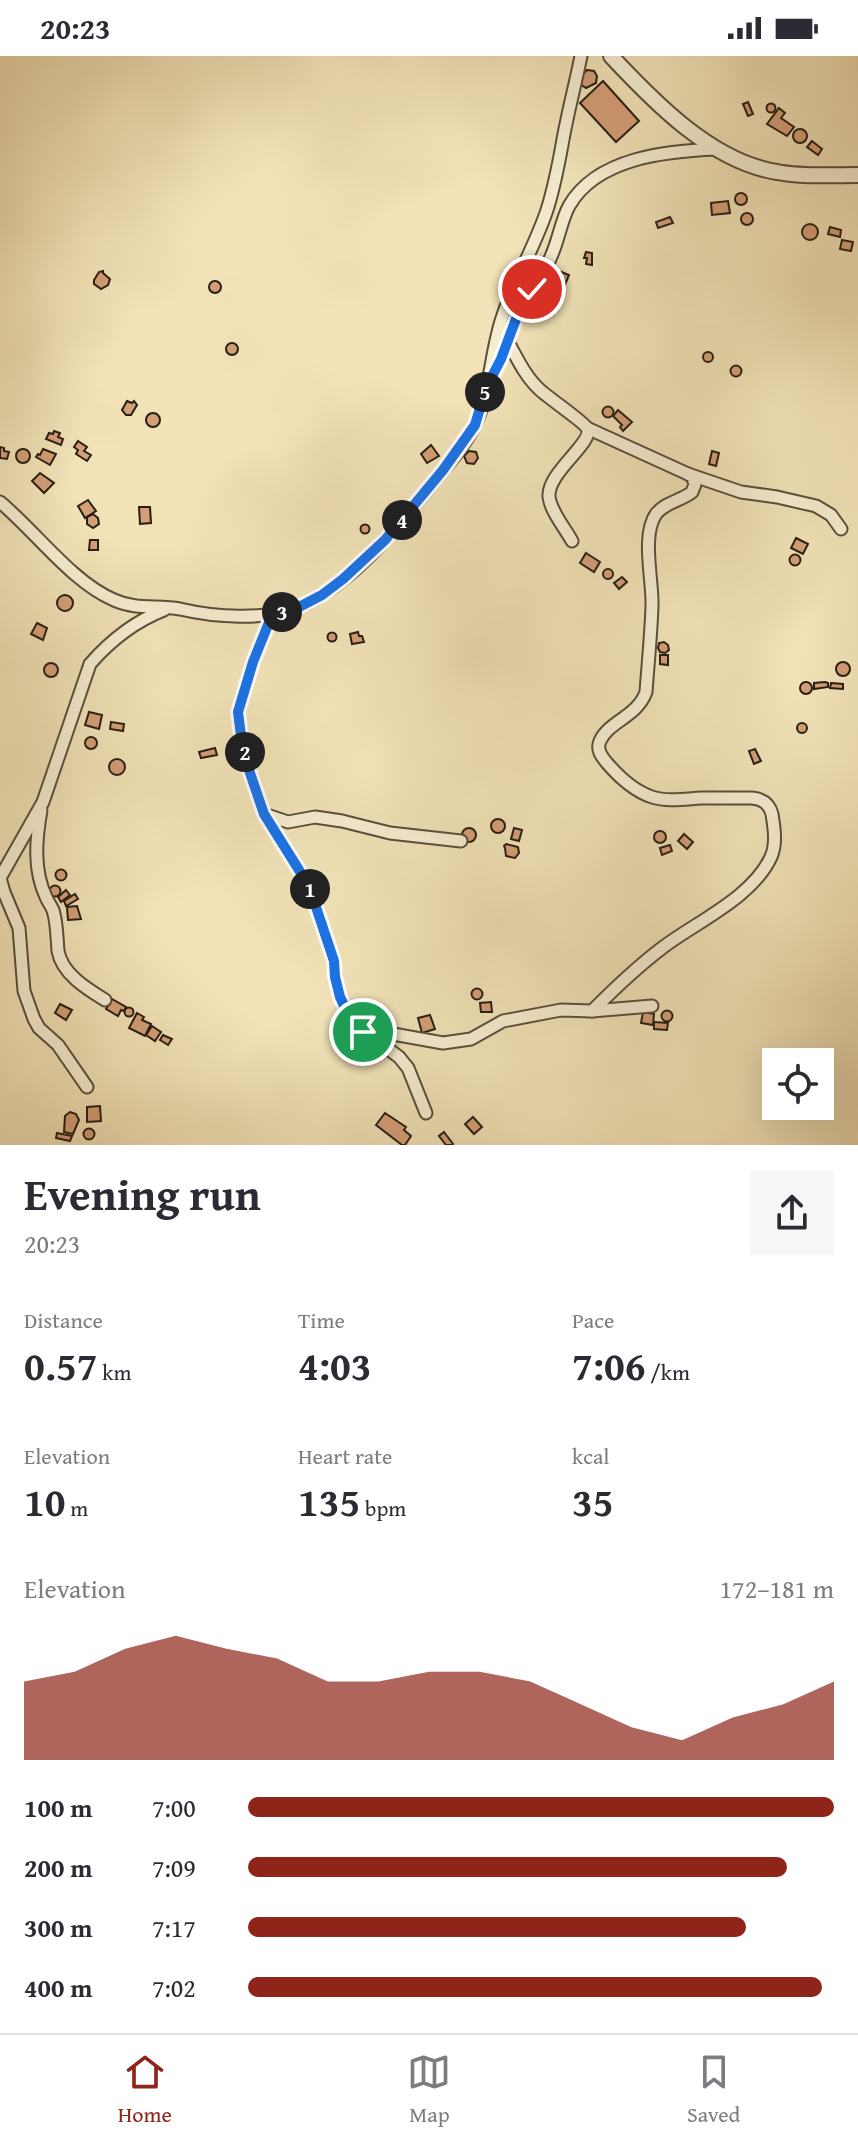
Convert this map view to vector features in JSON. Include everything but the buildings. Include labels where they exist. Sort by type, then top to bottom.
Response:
[{"type":"street","points":[[0,502],[92,588],[114,600],[137,607],[216,615],[272,615],[299,607],[343,579],[385,540],[475,425],[503,314],[542,226],[555,185],[581,56]]},
{"type":"street","points":[[611,56],[664,109],[738,161],[777,172],[858,175]]},
{"type":"street","points":[[486,388],[516,319],[548,264],[567,209],[575,197],[606,172],[638,158],[687,150],[718,149]]},
{"type":"street","points":[[508,342],[531,381],[587,428],[688,474],[741,492],[816,506],[831,515],[841,529]]},
{"type":"street","points":[[572,541],[551,503],[549,490],[556,474],[587,439],[587,428]]},
{"type":"street","points":[[592,1011],[661,948],[750,885],[769,861],[774,848],[771,808],[763,801],[752,798],[671,800],[649,796],[617,774],[601,756],[599,749],[601,740],[643,702],[652,604],[650,529],[660,510],[692,492],[695,484],[688,474]]},
{"type":"street","points":[[105,1000],[83,987],[59,956],[54,910],[46,898],[38,867],[36,838],[43,802],[90,664],[105,647],[135,625],[169,608]]},
{"type":"street","points":[[272,615],[238,712],[249,770],[264,814],[309,886],[334,961],[340,997],[348,1014],[363,1032],[389,1048],[408,1068],[426,1113]]},
{"type":"street","points":[[43,802],[0,878],[19,928],[24,991],[34,1019],[39,1028],[58,1045],[87,1087]]},
{"type":"street","points":[[264,814],[288,822],[315,817],[390,833],[461,841]]},
{"type":"street","points":[[355,1022],[393,1034],[443,1043],[471,1039],[503,1021],[561,1010],[652,1006]]},
{"type":"route","points":[[363,1032],[348,1014],[340,997],[334,961],[309,886],[264,814],[249,770],[238,712],[263,633],[272,615],[299,607],[322,595],[366,559],[419,500],[466,440],[475,425],[486,388],[516,319],[532,289]]}]
